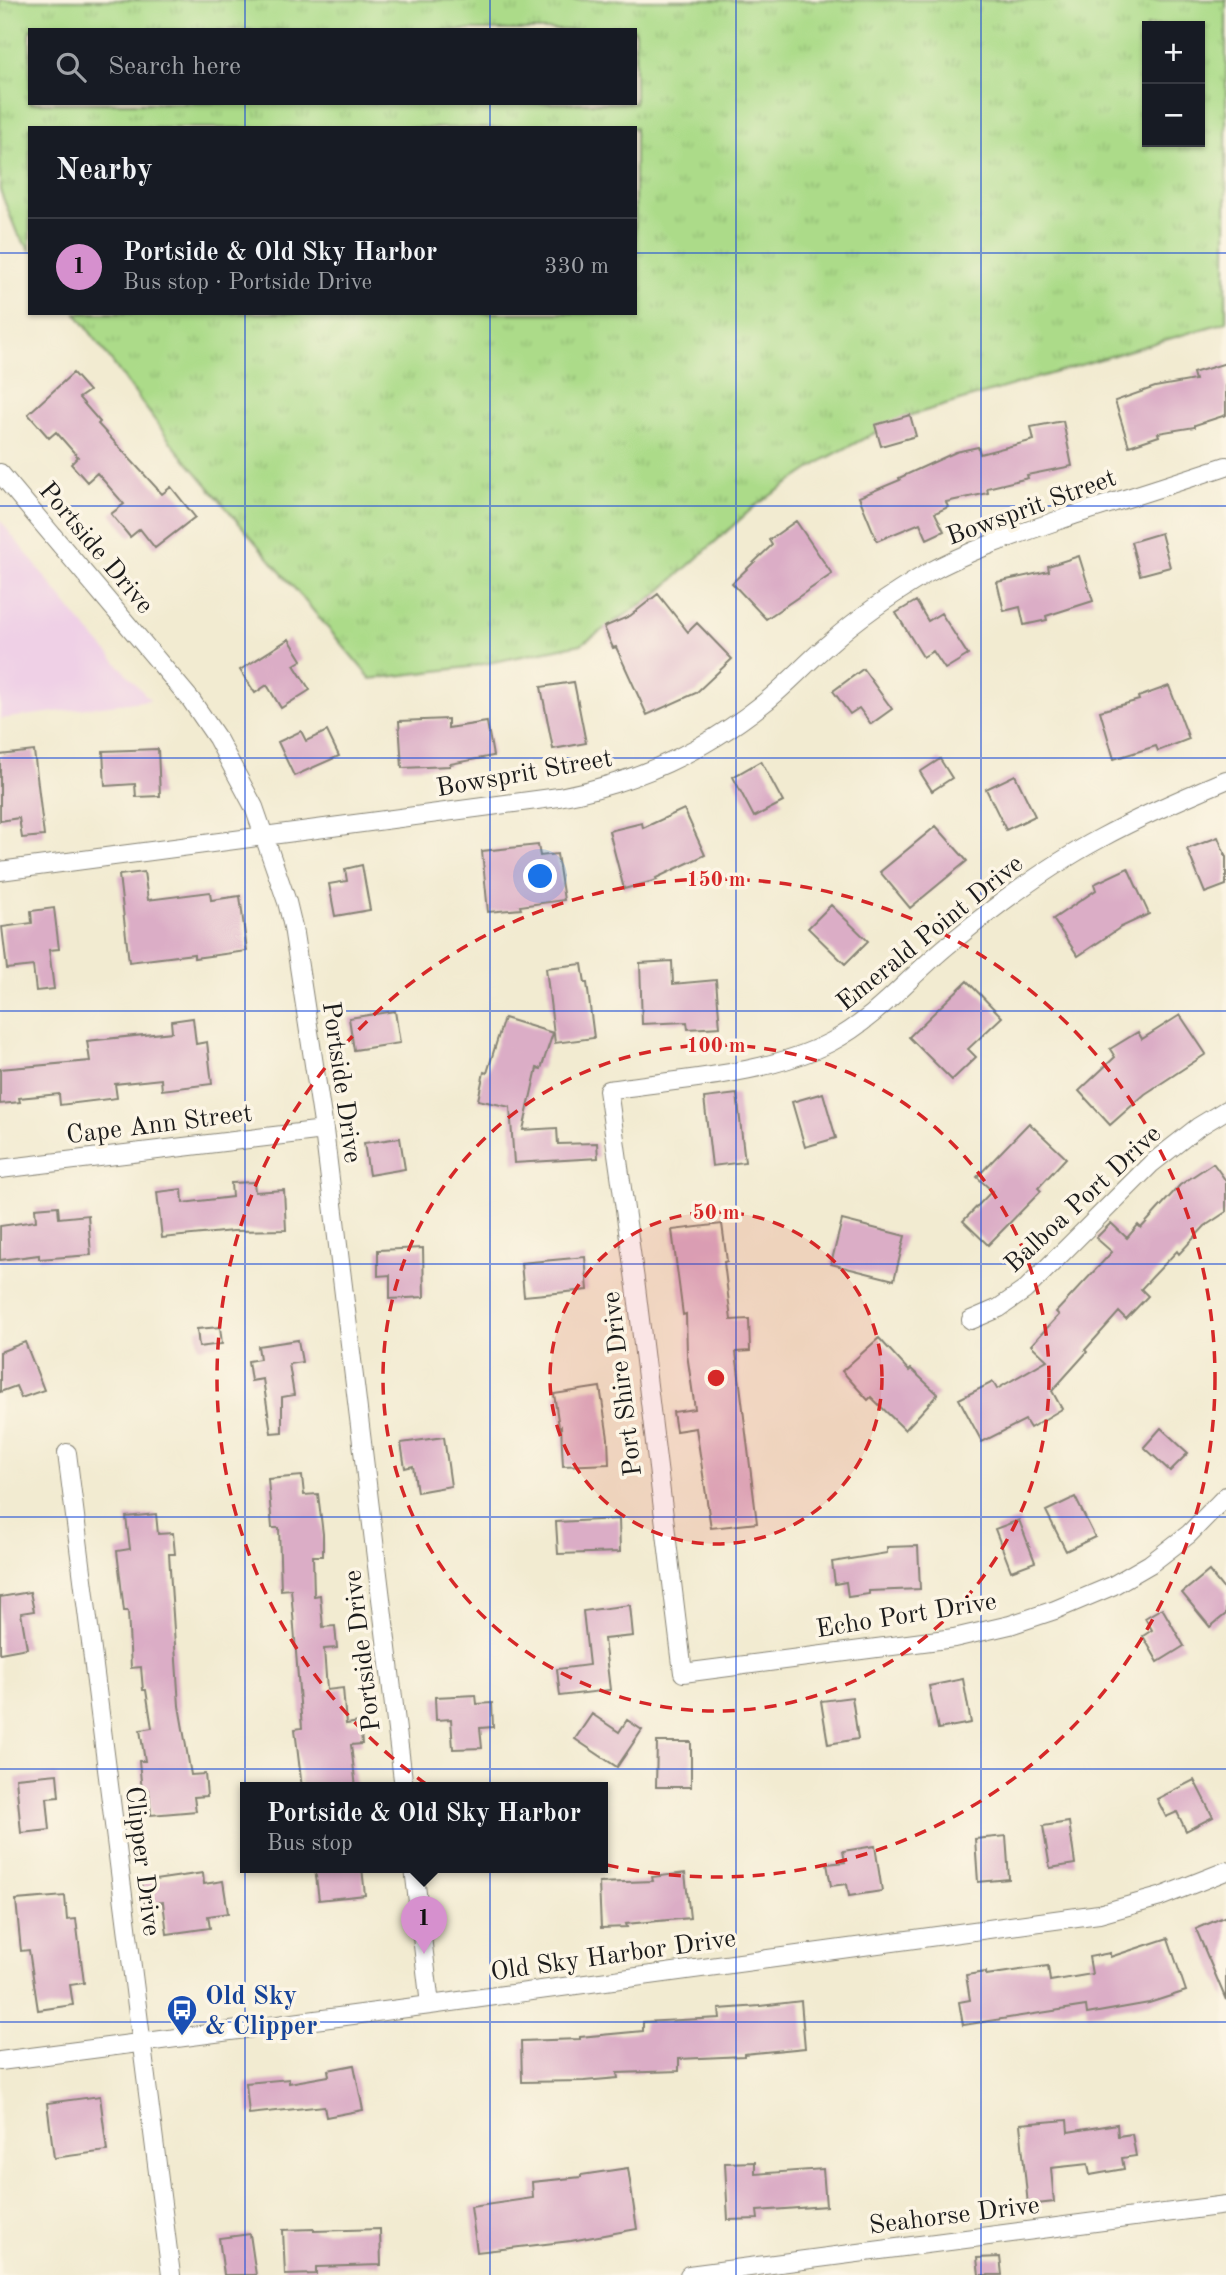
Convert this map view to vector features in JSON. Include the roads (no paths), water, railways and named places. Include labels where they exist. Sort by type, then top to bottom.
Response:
[{"type":"street","name":"Bowsprit Street","points":[[0,871],[559,797],[586,792],[645,774],[732,727],[766,702],[831,641],[877,605],[927,574],[991,544],[1226,466]]},
{"type":"street","name":"Portside Drive","points":[[0,473],[191,700],[236,772],[265,836],[293,927],[324,1129],[403,1782]]},
{"type":"street","name":"Emerald Point Drive","points":[[608,1090],[753,1068],[780,1062],[831,1042],[877,1011],[950,942],[1022,887],[1099,839],[1226,780]]},
{"type":"street","name":"Port Shire Drive","points":[[608,1090],[636,1287],[683,1673]]},
{"type":"street","name":"Balboa Port Drive","points":[[971,1320],[999,1308],[1025,1290],[1151,1164],[1198,1127],[1226,1110]]},
{"type":"street","name":"Cape Ann Street","points":[[0,1169],[324,1129]]},
{"type":"street","name":"Clipper Drive","points":[[68,1453],[171,2275]]},
{"type":"street","name":"Echo Port Drive","points":[[683,1673],[954,1638],[1021,1621],[1112,1586],[1150,1564],[1189,1534],[1226,1496]]},
{"type":"street","name":"Old Sky Harbor Drive","points":[[0,2061],[1099,1914],[1160,1898],[1226,1871]]},
{"type":"street","points":[[415,1873],[430,2005]]},
{"type":"street","name":"Seahorse Drive","points":[[689,2275],[1226,2205]]},
{"type":"place","name":"Portside & Old Sky Harbor","points":[[424,1954]]},
{"type":"place","name":"Old Sky & Clipper","points":[[182,2037]]}]
